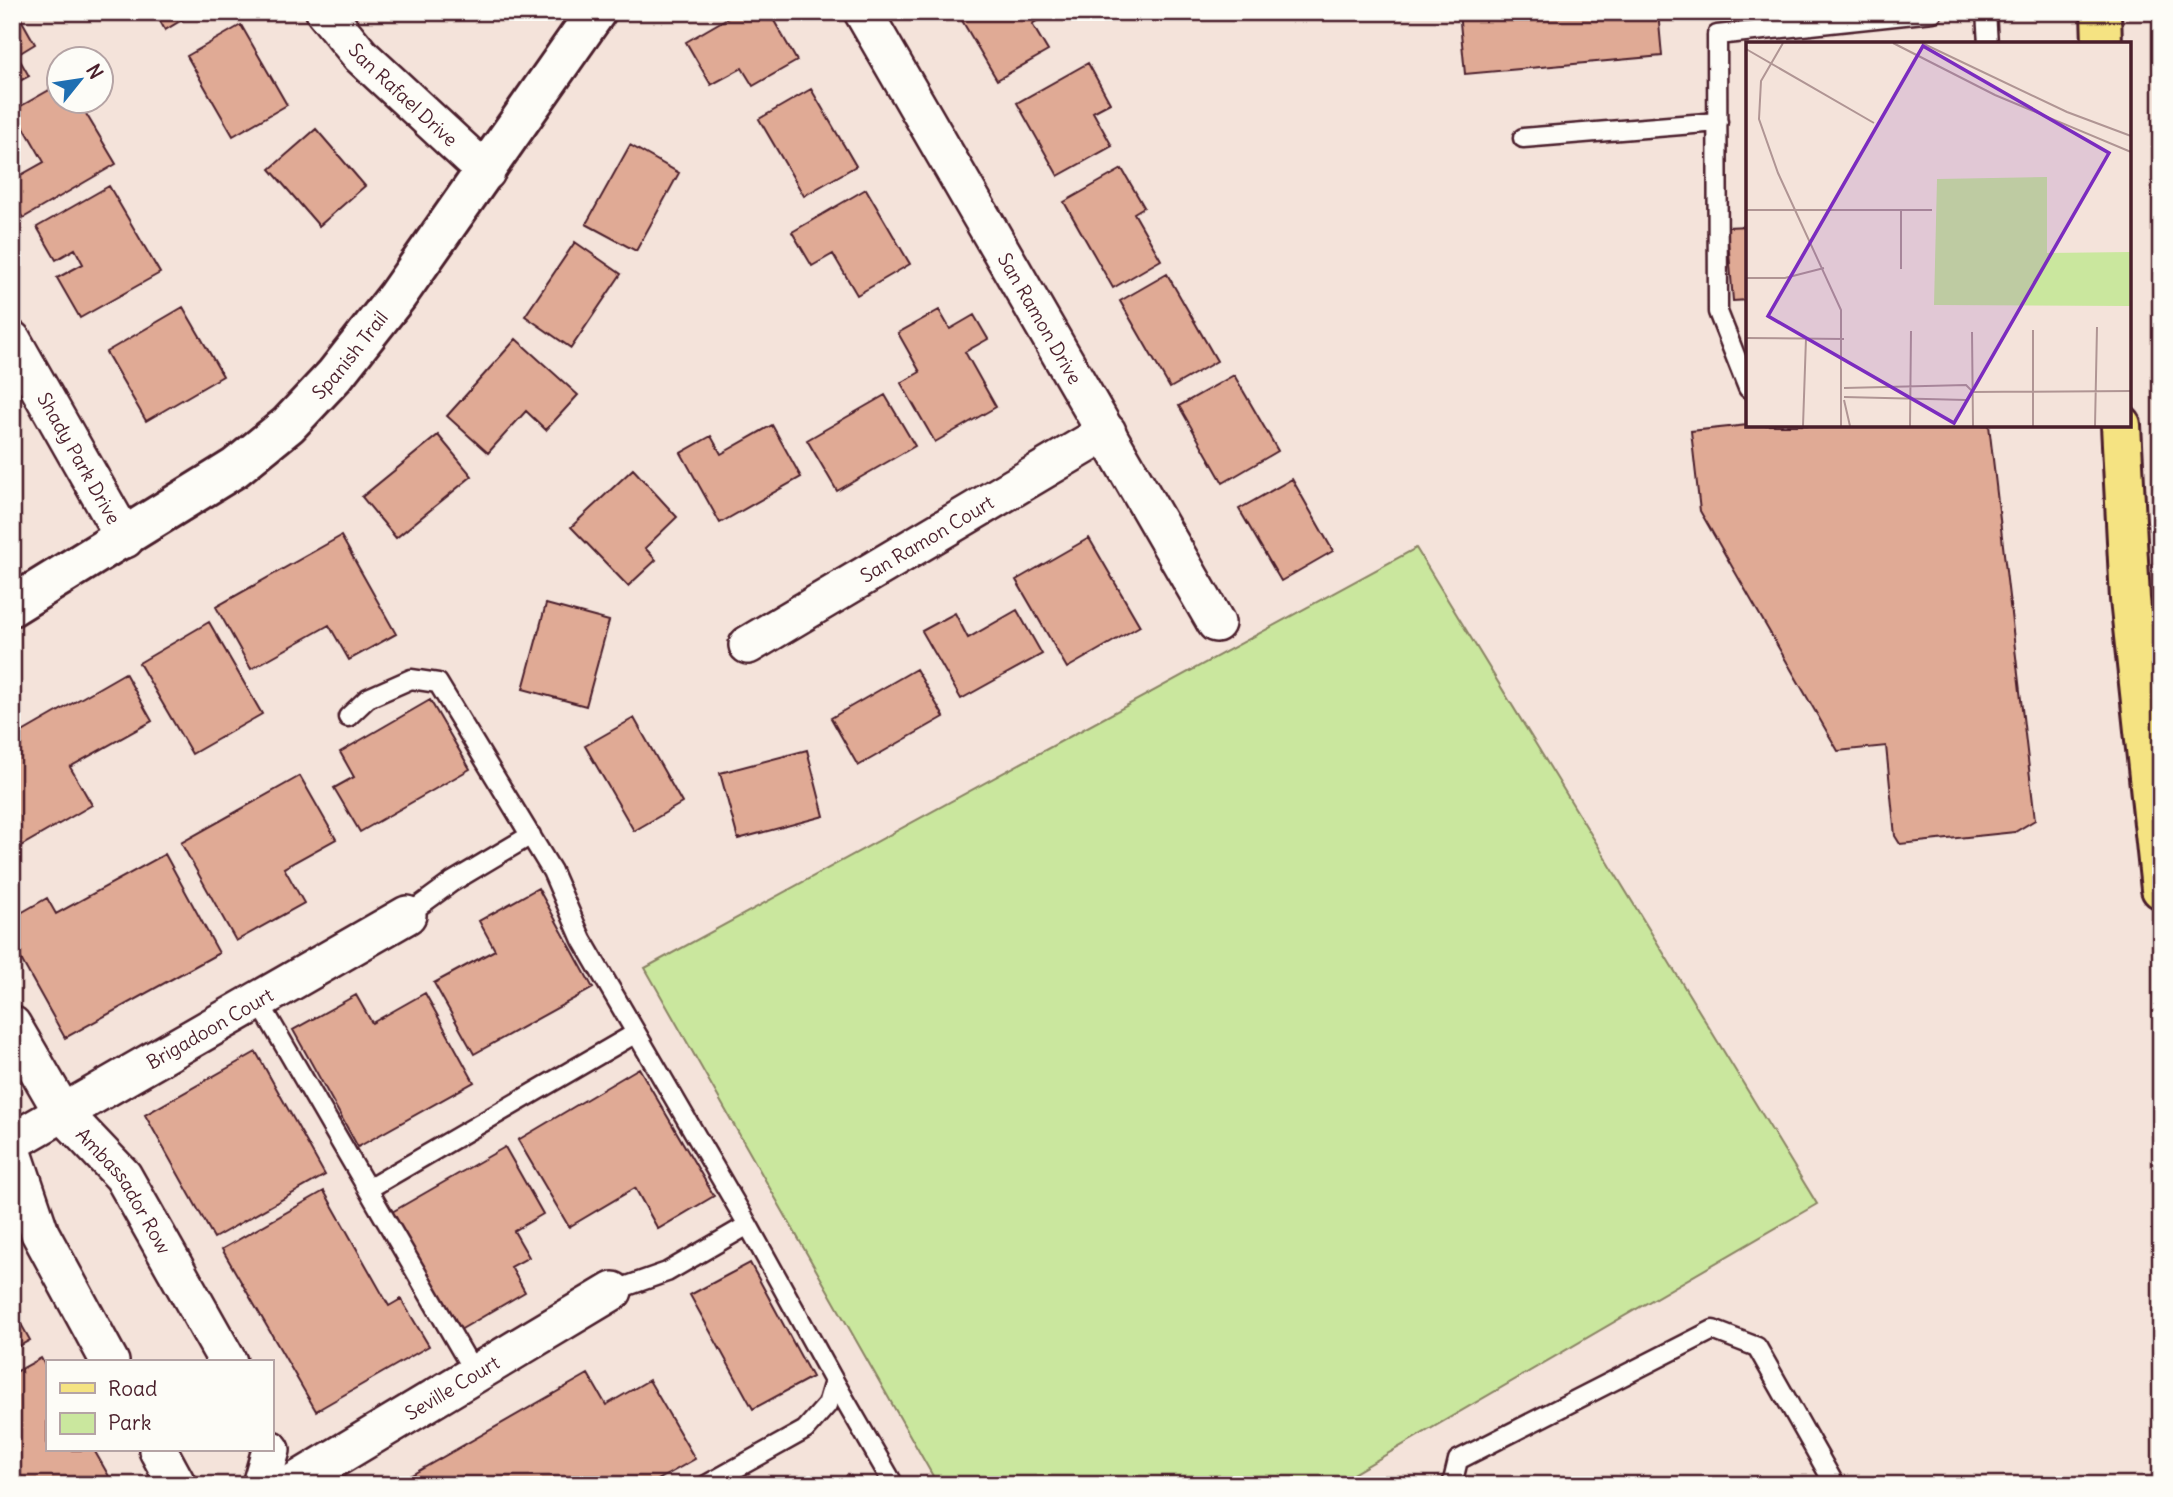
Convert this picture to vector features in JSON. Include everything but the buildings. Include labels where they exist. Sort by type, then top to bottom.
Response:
[{"type":"main road","points":[[2101,12],[2102,42]]},
{"type":"main road","points":[[2121,427],[2130,599],[2161,889]]},
{"type":"street","name":"San Rafael Drive","points":[[325,12],[361,56],[486,172]]},
{"type":"street","name":"Spanish Trail","points":[[12,606],[125,539],[235,468],[288,425],[335,375],[397,296],[596,12]]},
{"type":"street","name":"San Ramon Drive","points":[[863,12],[1216,623]]},
{"type":"street","name":"Shady Park Drive","points":[[12,340],[125,539]]},
{"type":"street","name":"San Ramon Court","points":[[748,645],[1107,432]]},
{"type":"street","name":"Brigadoon Court","points":[[12,1142],[407,915]]},
{"type":"street","name":"Ambassador Row","points":[[12,1025],[63,1113],[123,1176],[227,1360]]},
{"type":"street","points":[[12,1150],[40,1233],[109,1360]]},
{"type":"street","name":"Seville Court","points":[[290,1485],[613,1291]]},
{"type":"street","points":[[159,1452],[177,1485]]},
{"type":"street","points":[[261,1485],[270,1452]]},
{"type":"lane","points":[[1746,383],[1718,312],[1717,35],[1933,12]]},
{"type":"lane","points":[[1986,12],[1988,42]]},
{"type":"lane","points":[[1523,138],[1717,122]]},
{"type":"lane","points":[[348,717],[368,698],[411,679],[438,683],[531,835],[552,872],[582,940],[748,1225],[894,1485]]},
{"type":"lane","points":[[407,915],[452,882],[531,835]]},
{"type":"lane","points":[[258,1000],[475,1374]]},
{"type":"lane","points":[[368,1189],[636,1033]]},
{"type":"lane","points":[[613,1291],[667,1272],[748,1225]]},
{"type":"lane","points":[[1452,1485],[1458,1460],[1713,1330],[1757,1347],[1835,1485]]},
{"type":"lane","points":[[706,1485],[805,1430],[827,1405],[834,1381]]},
{"type":"green space","points":[[1416,548],[1817,1204],[1353,1474],[1359,1485],[938,1485],[645,968]]}]
